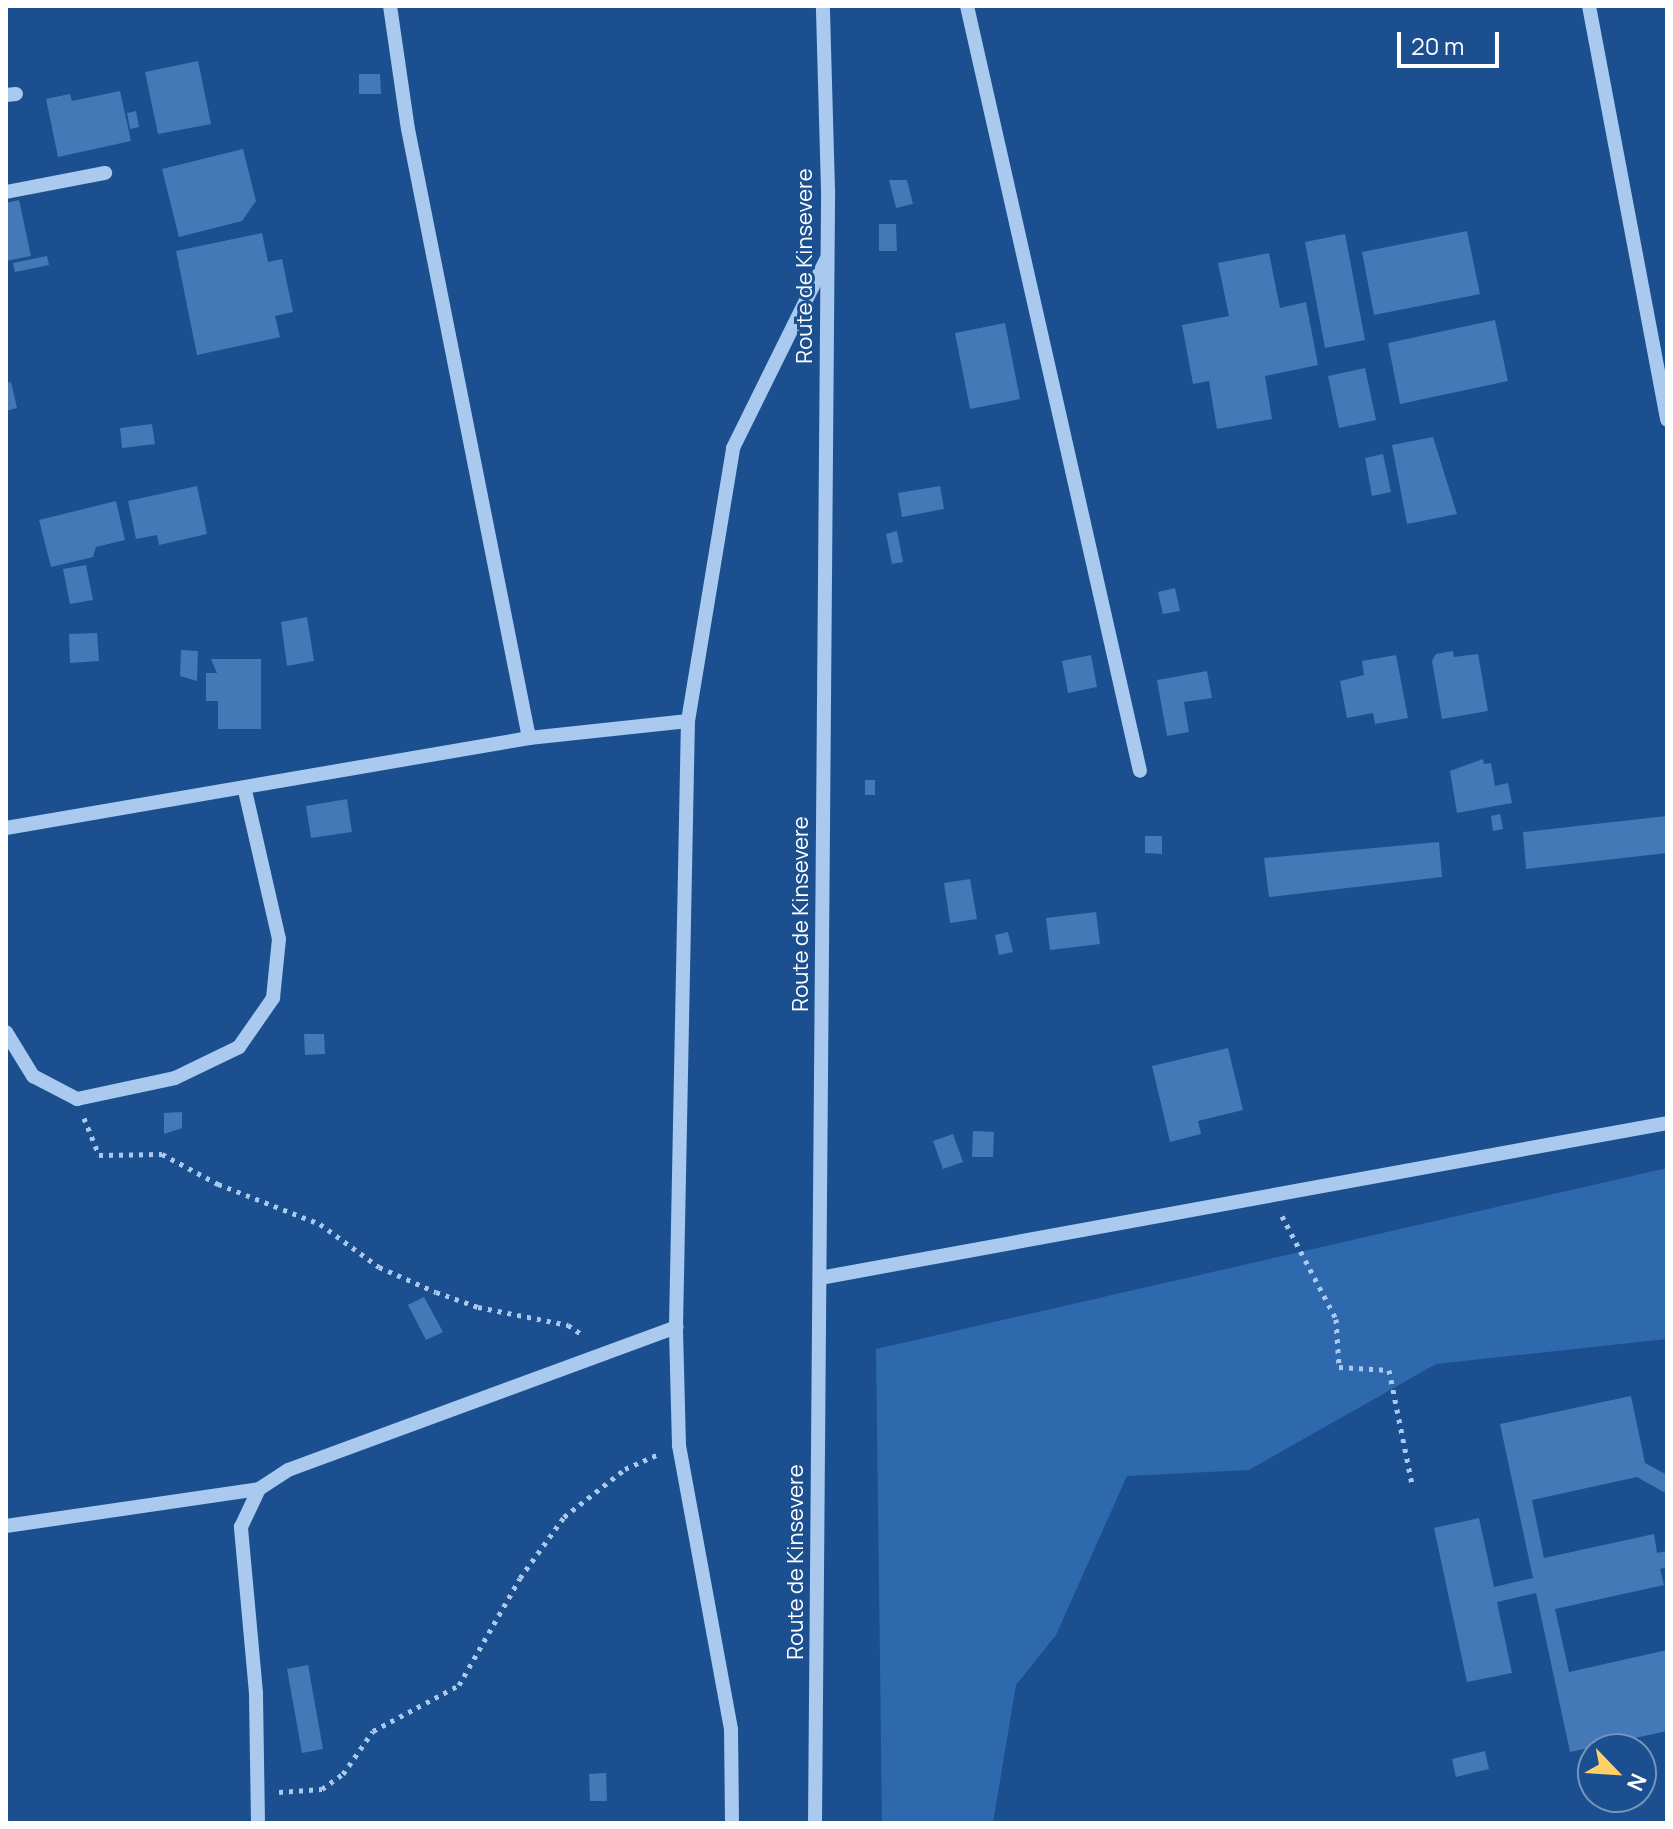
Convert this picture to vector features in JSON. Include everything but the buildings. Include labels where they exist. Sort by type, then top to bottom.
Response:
[{"type":"street","points":[[390,6],[411,143],[529,738]]},
{"type":"street","name":"Route de Kinsevere","points":[[815,1823],[828,256],[823,6]]},
{"type":"street","points":[[967,6],[1140,771]]},
{"type":"street","points":[[1589,6],[1667,420]]},
{"type":"street","points":[[6,192],[105,173]]},
{"type":"street","points":[[732,1823],[731,1729],[679,1445],[676,1327],[688,721],[733,448],[828,256]]},
{"type":"street","points":[[6,828],[245,790],[529,738],[688,721]]},
{"type":"street","points":[[6,1032],[33,1076],[77,1099],[175,1078],[239,1047],[273,998],[279,939],[245,790]]},
{"type":"street","points":[[820,1278],[1270,1199],[1667,1123]]},
{"type":"street","points":[[6,1526],[259,1489],[288,1470],[676,1327]]},
{"type":"street","points":[[258,1823],[256,1693],[241,1556],[241,1527],[259,1489]]},
{"type":"path","points":[[77,1099],[99,1155],[135,1151],[162,1154],[218,1184],[320,1224],[379,1267],[478,1307],[568,1325],[611,1353]]},
{"type":"path","points":[[1270,1199],[1297,1238],[1336,1319],[1339,1367],[1389,1370],[1412,1484]]},
{"type":"path","points":[[258,1794],[322,1789],[343,1774],[373,1731],[459,1685],[520,1578],[564,1517],[625,1469],[679,1445]]},
{"type":"shaded area","points":[[1667,1168],[1667,1339],[1436,1364],[1249,1470],[1127,1476],[1056,1635],[1016,1685],[993,1823],[882,1823],[876,1349]]}]
